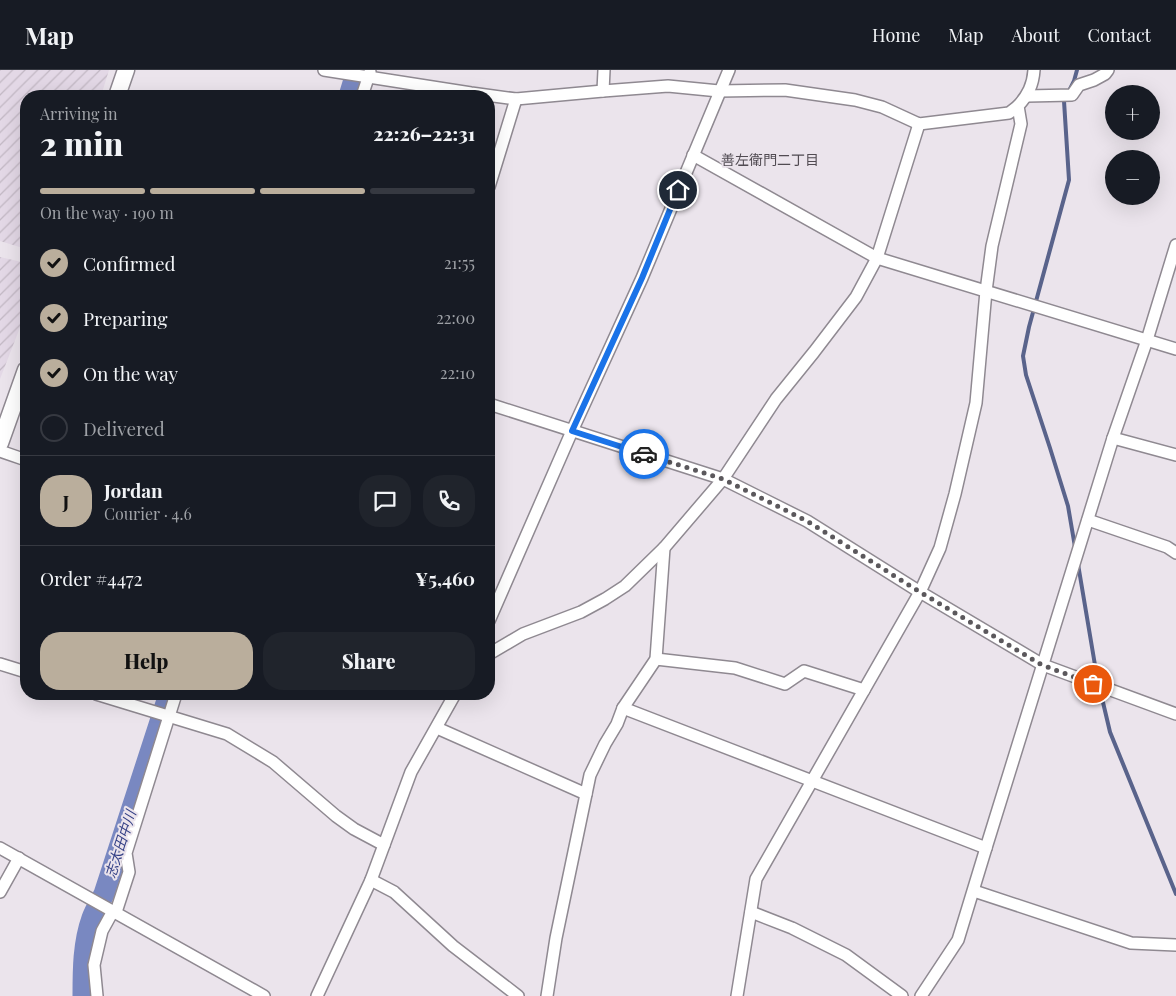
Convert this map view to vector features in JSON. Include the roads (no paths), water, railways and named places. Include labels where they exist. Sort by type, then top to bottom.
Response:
[{"type":"street","points":[[119,90],[126,70]]},
{"type":"street","points":[[324,70],[346,74],[369,74],[455,90]]},
{"type":"street","points":[[602,91],[604,70]]},
{"type":"street","points":[[495,607],[572,431],[642,278],[728,70]]},
{"type":"street","points":[[495,96],[516,99],[668,86],[719,91],[785,90],[855,100],[882,107],[919,124],[1009,113],[1027,96],[1033,81],[1034,70]]},
{"type":"street","points":[[1027,96],[1072,95],[1079,85],[1094,80],[1105,74],[1108,70]]},
{"type":"street","points":[[364,90],[369,74]]},
{"type":"street","points":[[495,167],[516,99]]},
{"type":"street","points":[[737,996],[756,879],[920,592],[940,548],[976,403],[986,290],[992,246],[1020,124],[1018,106]]},
{"type":"street","points":[[495,650],[523,634],[581,612],[625,586],[664,548],[723,479],[776,399],[856,298],[877,258],[919,124]]},
{"type":"street","points":[[693,155],[877,258],[1176,349]]},
{"type":"street","points":[[921,996],[958,940],[1042,665],[1176,245]]},
{"type":"street","points":[[0,443],[20,387]]},
{"type":"street","points":[[495,406],[723,479],[807,521],[1042,665],[1176,714]]},
{"type":"street","points":[[1114,438],[1176,455]]},
{"type":"street","points":[[0,451],[20,458]]},
{"type":"street","points":[[1088,520],[1167,547],[1176,553]]},
{"type":"street","points":[[546,996],[556,938],[590,775],[617,724],[623,708],[656,659],[664,548]]},
{"type":"street","points":[[656,659],[735,668],[785,684],[804,671],[864,690]]},
{"type":"street","points":[[0,664],[20,670]]},
{"type":"street","points":[[116,700],[227,734],[273,762],[354,829],[384,845]]},
{"type":"street","points":[[97,996],[94,965],[102,931],[129,872],[126,854],[174,700]]},
{"type":"street","points":[[317,996],[371,880],[411,772],[452,700]]},
{"type":"street","points":[[623,708],[986,848]]},
{"type":"street","points":[[437,728],[586,794]]},
{"type":"street","points":[[0,848],[264,996]]},
{"type":"street","points":[[0,892],[19,858]]},
{"type":"street","points":[[371,880],[394,892],[453,946],[518,996]]},
{"type":"street","points":[[974,891],[1131,943],[1176,945]]},
{"type":"street","points":[[751,912],[792,928],[846,955],[902,996]]},
{"type":"waterway","name":"志太田中川","points":[[351,90],[357,70]]},
{"type":"waterway","points":[[1070,89],[1077,70]]},
{"type":"waterway","points":[[1066,98],[1064,101],[1069,180],[1029,327],[1023,356],[1026,375],[1068,506],[1075,547]]},
{"type":"waterway","points":[[1078,564],[1097,677],[1110,732],[1176,894]]},
{"type":"waterway","name":"志太田中川","points":[[83,996],[84,957],[89,927],[104,894],[167,700]]},
{"type":"district","name":"善左衛門二丁目","points":[[770,159]]}]
